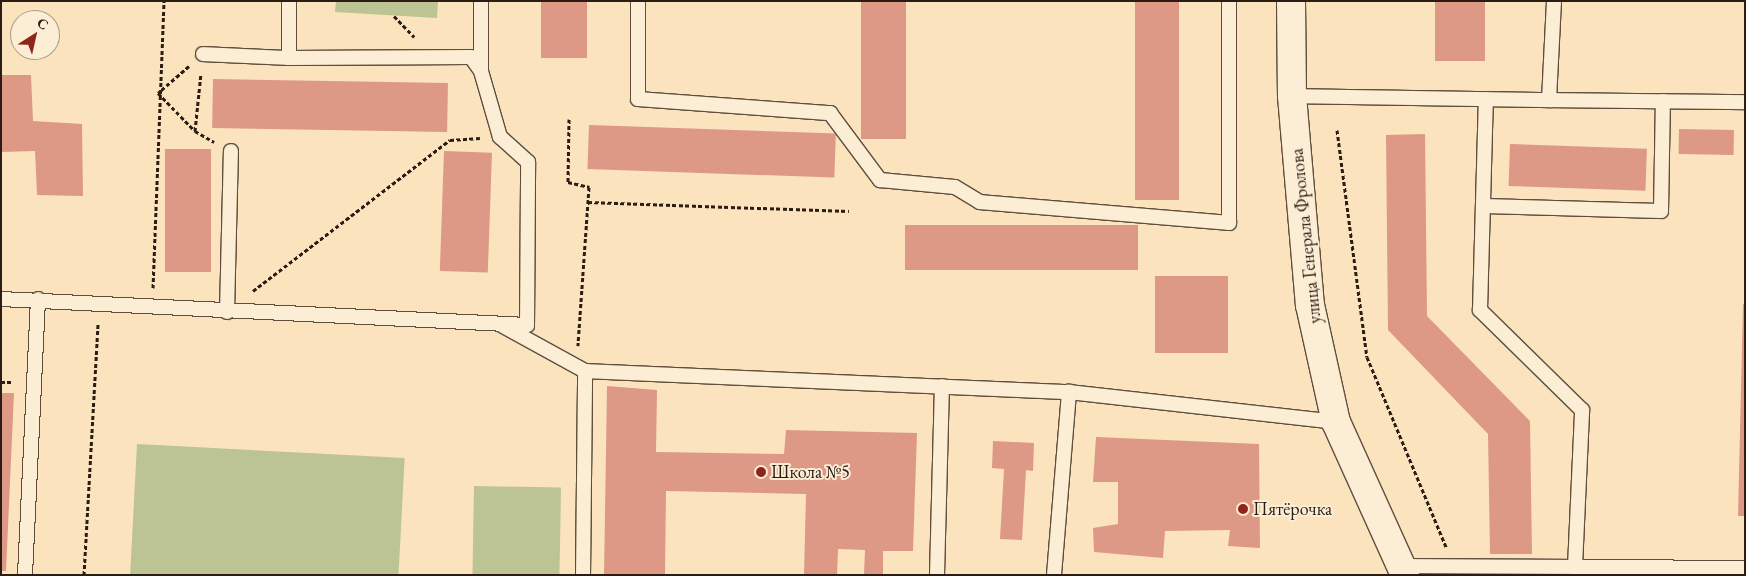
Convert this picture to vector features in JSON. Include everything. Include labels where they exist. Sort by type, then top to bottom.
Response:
[{"type":"street","name":"улица Генерала Фролова","points":[[1291,1],[1292,96],[1310,305],[1336,422],[1403,570]]},
{"type":"lane","points":[[289,1],[289,58]]},
{"type":"lane","points":[[1,299],[100,301],[153,304],[227,312],[526,326],[528,162],[500,137],[481,71],[481,1]]},
{"type":"lane","points":[[638,1],[638,100],[830,114],[880,180],[955,187],[980,202],[1230,224],[1230,1]]},
{"type":"lane","points":[[1549,100],[1554,1]]},
{"type":"lane","points":[[203,54],[289,58],[471,57],[481,71]]},
{"type":"lane","points":[[1292,96],[1745,102]]},
{"type":"lane","points":[[1486,99],[1480,310],[1582,410],[1575,567]]},
{"type":"lane","points":[[1483,206],[1661,211],[1663,101]]},
{"type":"lane","points":[[227,312],[231,151]]},
{"type":"lane","points":[[25,575],[38,299]]},
{"type":"lane","points":[[500,324],[581,369],[1069,392],[1336,422]]},
{"type":"lane","points":[[581,369],[583,575]]},
{"type":"lane","points":[[937,575],[942,386]]},
{"type":"lane","points":[[1054,575],[1069,392]]},
{"type":"lane","points":[[1403,570],[1456,567],[1745,568]]},
{"type":"path","points":[[153,304],[158,93],[164,1]]},
{"type":"path","points":[[158,93],[203,54]]},
{"type":"path","points":[[195,131],[203,54]]},
{"type":"path","points":[[158,93],[195,131],[231,151]]},
{"type":"path","points":[[569,119],[568,182],[589,186],[581,369]]},
{"type":"path","points":[[1337,130],[1366,357],[1456,567]]},
{"type":"path","points":[[227,312],[450,140],[500,137]]},
{"type":"path","points":[[588,202],[849,211]]},
{"type":"path","points":[[84,575],[100,301]]},
{"type":"green space","points":[[336,1],[438,1],[437,18],[335,12]]},
{"type":"green space","points":[[137,444],[405,458],[399,575],[130,575]]},
{"type":"green space","points":[[474,486],[561,488],[559,575],[472,575]]},
{"type":"building","points":[[541,1],[587,1],[587,58],[541,58]]},
{"type":"building","points":[[861,1],[906,1],[906,139],[861,139]]},
{"type":"building","points":[[1135,1],[1179,1],[1179,200],[1135,200]]},
{"type":"building","points":[[1435,1],[1485,1],[1485,61],[1435,61]]},
{"type":"building","points":[[1,75],[31,75],[33,121],[82,124],[83,196],[37,195],[35,151],[1,152]]},
{"type":"building","points":[[213,79],[448,83],[447,132],[212,128]]},
{"type":"building","points":[[589,125],[836,134],[834,178],[587,169]]},
{"type":"building","points":[[1679,129],[1734,130],[1734,155],[1679,154]]},
{"type":"building","points":[[1425,134],[1427,316],[1530,421],[1532,554],[1490,554],[1488,434],[1388,330],[1386,135]]},
{"type":"building","points":[[1510,144],[1647,149],[1645,191],[1509,186]]},
{"type":"building","points":[[165,149],[211,149],[211,272],[165,272]]},
{"type":"building","points":[[444,151],[492,153],[488,273],[440,271]]},
{"type":"building","points":[[905,225],[1138,225],[1138,270],[905,270]]},
{"type":"building","points":[[1155,276],[1228,276],[1228,353],[1155,353]]},
{"type":"building","points":[[1743,304],[1745,304],[1745,516],[1738,516]]},
{"type":"building","name":"Школа №5","points":[[607,386],[657,390],[656,452],[784,454],[786,430],[917,433],[913,551],[883,551],[883,574],[864,574],[865,550],[838,549],[837,575],[804,575],[806,494],[666,491],[665,575],[604,575]]},
{"type":"building","points":[[1,393],[14,393],[6,571],[1,571]]},
{"type":"building","points":[[1096,437],[1259,444],[1260,548],[1228,546],[1230,530],[1165,531],[1163,558],[1094,552],[1093,528],[1118,524],[1118,482],[1093,482]]},
{"type":"building","points":[[993,441],[1034,443],[1033,471],[1026,470],[1022,540],[1000,539],[1004,469],[992,468]]},
{"type":"place","name":"Школа №5","points":[[761,472]]},
{"type":"place","name":"Пятёрочка","points":[[1243,509]]}]
